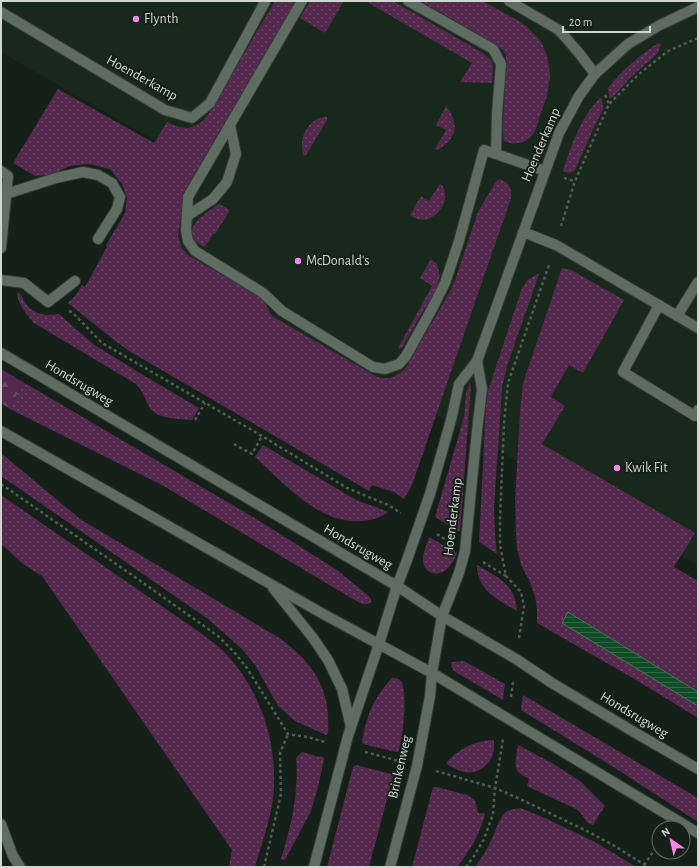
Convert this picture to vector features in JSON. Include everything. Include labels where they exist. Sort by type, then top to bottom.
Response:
[{"type":"street","name":"Hoenderkamp","points":[[1,12],[165,110],[192,118],[210,103],[264,1]]},
{"type":"street","points":[[302,1],[188,196],[186,230],[188,242],[195,251],[263,293],[282,311],[373,367],[385,369],[399,364],[406,356],[445,283],[459,241],[484,150],[545,171]]},
{"type":"street","points":[[408,1],[493,49],[501,64],[497,114],[496,154]]},
{"type":"street","points":[[510,1],[559,30],[579,52],[595,74]]},
{"type":"street","name":"Hoenderkamp","points":[[397,586],[430,494],[451,420],[459,384],[477,361],[559,133],[578,96],[595,74],[628,44],[660,25],[698,7]]},
{"type":"street","points":[[187,216],[212,199],[227,182],[236,154],[230,125]]},
{"type":"street","points":[[1,171],[8,176],[1,248]]},
{"type":"street","points":[[6,194],[56,178],[83,172],[98,175],[112,183],[120,197],[117,209],[98,239]]},
{"type":"street","points":[[523,232],[556,245],[698,328]]},
{"type":"street","points":[[1,280],[24,283],[48,302],[75,282]]},
{"type":"street","points":[[678,316],[698,282]]},
{"type":"street","points":[[659,305],[623,372],[695,416],[698,410]]},
{"type":"street","name":"Hondsrugweg","points":[[1,353],[397,586],[442,616],[516,659],[552,683],[698,769]]},
{"type":"street","name":"Hoenderkamp","points":[[432,673],[442,616],[459,573],[465,551],[482,389],[477,361]]},
{"type":"street","points":[[1,431],[268,583],[432,673],[698,833]]},
{"type":"street","points":[[268,583],[313,638],[328,660],[342,689],[351,728]]},
{"type":"street","points":[[314,867],[351,728],[380,644],[397,586]]},
{"type":"street","name":"Brinkenweg","points":[[390,867],[417,766],[430,696],[432,673]]},
{"type":"street","points":[[1,824],[13,856],[20,867]]},
{"type":"path","points":[[466,867],[484,839],[493,814],[495,788],[524,606],[522,592],[506,576],[500,546],[504,423],[508,383],[556,245],[575,181],[609,104],[639,74],[668,51],[698,38]]},
{"type":"path","points":[[48,302],[72,312],[102,343],[262,436],[347,488],[370,498]]},
{"type":"path","points":[[195,420],[205,403]]},
{"type":"path","points":[[234,444],[252,454],[262,436]]},
{"type":"path","points":[[1,484],[218,636],[247,668],[288,734],[346,746],[495,788],[587,831],[648,867]]},
{"type":"path","points":[[264,867],[281,794],[280,753],[288,734]]},
{"type":"path","points":[[644,864],[651,854]]},
{"type":"shaded area","points":[[1,1],[698,1],[698,565],[145,248],[194,163],[1,52]]},
{"type":"shaded area","points":[[568,612],[698,692],[698,706],[562,623]]},
{"type":"green space","points":[[275,1],[296,1],[186,189],[178,236],[181,247],[188,255],[262,298],[272,316],[377,377],[390,378],[400,373],[407,366],[453,286],[478,212],[496,181],[500,179],[503,180],[508,184],[511,192],[511,198],[412,485],[404,499],[394,492],[372,485],[369,491],[129,351],[68,303],[76,295],[82,285],[85,287],[107,247],[106,245],[125,213],[127,198],[122,184],[110,169],[89,164],[70,166],[51,175],[35,176],[13,163],[58,89],[154,143],[167,122],[178,127],[188,128],[201,122],[206,118]]},
{"type":"green space","points":[[310,1],[344,1],[325,33],[300,18]]},
{"type":"green space","points":[[365,1],[393,1],[483,53],[491,60],[493,66],[492,83],[460,82],[472,63]]},
{"type":"green space","points":[[420,1],[483,1],[522,23],[542,43],[547,56],[550,77],[547,96],[535,131],[526,141],[513,144],[504,141],[503,124],[506,55],[503,50]]},
{"type":"green space","points":[[658,43],[661,45],[657,54],[630,78],[613,97],[609,97],[608,88],[613,81],[644,53]]},
{"type":"green space","points":[[600,98],[602,99],[603,110],[575,170],[569,173],[563,171],[569,152],[582,123]]},
{"type":"green space","points":[[446,106],[455,125],[454,131],[449,141],[437,150],[435,149],[446,130],[436,125]]},
{"type":"green space","points":[[327,117],[327,120],[308,152],[305,156],[303,155],[302,140],[305,131],[319,118]]},
{"type":"green space","points":[[440,184],[443,186],[445,197],[443,205],[437,214],[426,220],[414,218],[410,215],[421,196],[429,201]]},
{"type":"green space","points":[[219,204],[230,210],[215,234],[213,234],[204,247],[196,241],[192,235],[192,229],[200,218]]},
{"type":"green space","points":[[431,259],[437,264],[440,276],[436,289],[400,349],[398,348],[432,286],[420,278]]},
{"type":"green space","points":[[562,268],[571,270],[624,300],[583,373],[569,365],[551,397],[565,406],[542,444],[695,533],[674,567],[698,581],[698,692],[569,612],[562,623],[698,706],[698,718],[631,677],[537,623],[535,596],[521,565],[517,548],[515,500],[520,412],[523,383]]},
{"type":"green space","points":[[539,274],[507,366],[502,388],[494,508],[497,554],[479,542],[488,391],[522,288],[528,280]]},
{"type":"green space","points":[[19,292],[29,308],[37,313],[45,315],[59,314],[93,344],[199,408],[192,420],[169,418],[153,412],[136,384],[34,323],[19,302],[17,294]]},
{"type":"green space","points":[[1,369],[23,382],[10,409],[1,403]]},
{"type":"green space","points":[[23,382],[258,520],[337,570],[370,597],[371,602],[363,604],[358,602],[162,485],[10,409]]},
{"type":"green space","points":[[470,383],[460,532],[435,517],[464,417],[466,393]]},
{"type":"green space","points":[[263,445],[358,501],[388,512],[369,520],[347,521],[317,510],[291,490],[255,457]]},
{"type":"green space","points":[[1,453],[80,519],[281,639],[293,649],[312,669],[323,691],[327,704],[328,733],[326,735],[295,721],[278,706],[255,665],[242,649],[208,619],[1,476]]},
{"type":"green space","points":[[1,495],[195,629],[221,649],[235,664],[247,681],[257,699],[270,738],[274,779],[270,816],[255,867],[229,867],[232,850],[42,576],[23,564],[1,544]]},
{"type":"green space","points":[[429,537],[457,553],[454,560],[446,570],[442,572],[430,572],[424,566],[423,555]]},
{"type":"green space","points":[[477,565],[504,582],[513,594],[517,611],[496,598],[485,588],[478,574]]},
{"type":"green space","points":[[464,661],[505,684],[503,700],[454,671],[451,665],[452,662]]},
{"type":"green space","points":[[392,678],[397,678],[401,681],[404,694],[403,727],[398,752],[363,744],[362,742],[372,707],[380,692]]},
{"type":"green space","points":[[523,695],[698,798],[698,822],[615,768],[521,710]]},
{"type":"green space","points":[[489,740],[494,741],[493,755],[487,764],[479,770],[470,773],[461,771],[447,764],[452,757],[466,747]]},
{"type":"green space","points":[[518,745],[552,763],[580,781],[605,806],[593,825],[588,823],[578,810],[527,786],[529,779],[518,772],[516,766]]},
{"type":"green space","points":[[302,752],[320,756],[324,759],[311,811],[285,860],[281,859],[293,814],[297,776],[296,758]]},
{"type":"green space","points":[[356,765],[391,774],[393,776],[369,867],[327,867],[353,767]]},
{"type":"green space","points":[[433,787],[467,795],[475,800],[478,813],[485,813],[481,828],[474,842],[457,867],[412,867]]},
{"type":"green space","points":[[521,808],[597,843],[636,867],[475,867],[486,851],[499,821],[504,814],[510,810]]},
{"type":"place","name":"Flynth","points":[[136,19]]},
{"type":"place","name":"McDonald's","points":[[298,261]]},
{"type":"place","name":"Kwik Fit","points":[[617,468]]}]
